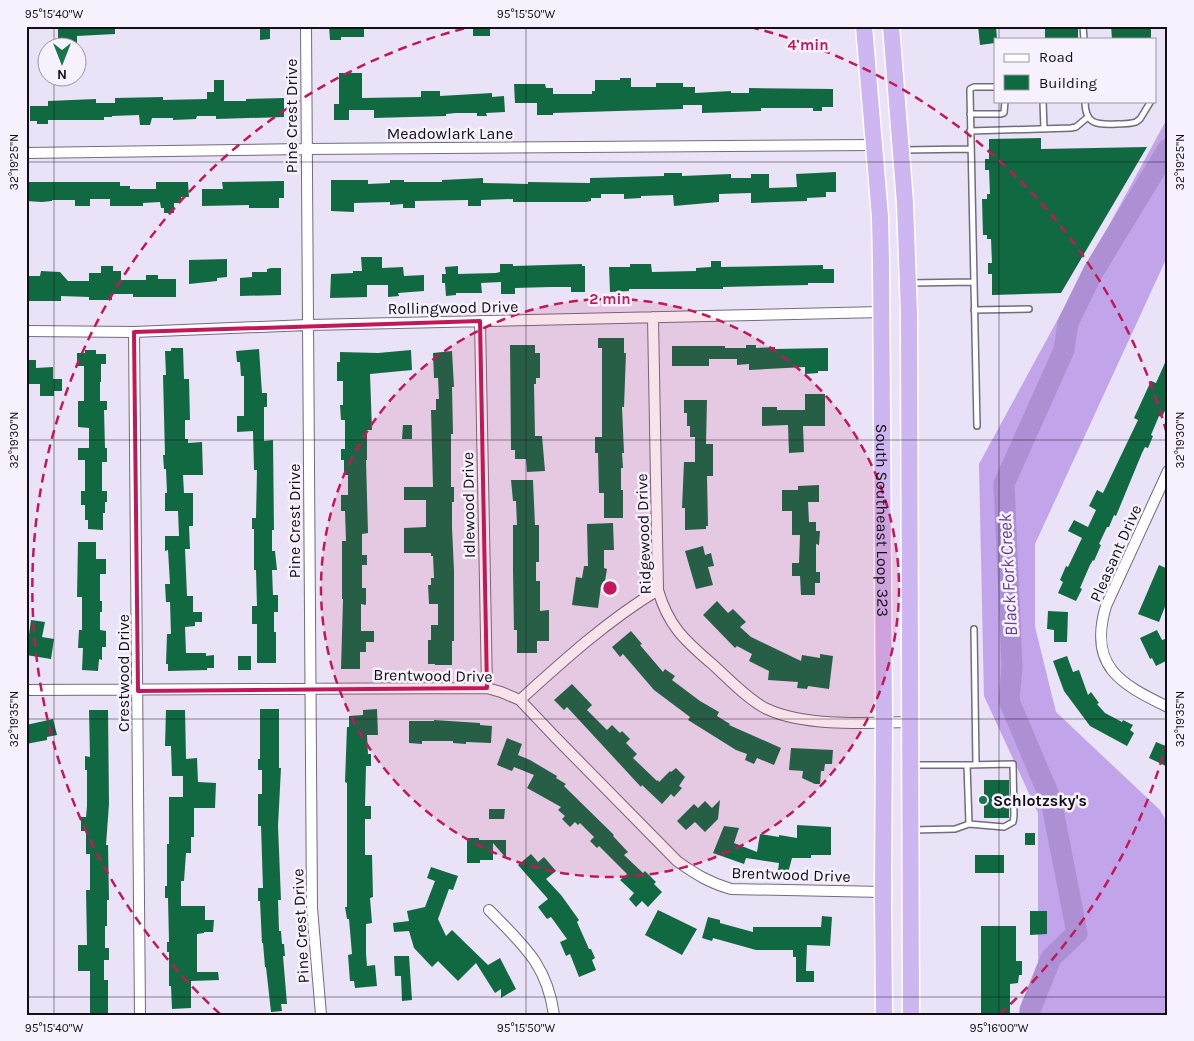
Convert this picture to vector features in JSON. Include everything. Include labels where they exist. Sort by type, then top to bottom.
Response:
[{"type":"highway","name":"South Southeast Loop 323","points":[[864,26],[880,216],[884,1015]]},
{"type":"highway","name":"South Southeast Loop 323","points":[[891,26],[908,283],[911,1015]]},
{"type":"street","name":"Pine Crest Drive","points":[[306,26],[312,908],[321,1015]]},
{"type":"street","name":"Meadowlark Lane","points":[[26,153],[873,145]]},
{"type":"street","name":"Rollingwood Drive","points":[[26,331],[134,332],[480,321],[881,312]]},
{"type":"street","name":"Ridgewood Drive","points":[[653,317],[658,590],[669,620],[684,640],[747,695],[766,709],[816,722],[911,722]]},
{"type":"street","name":"Idlewood Drive","points":[[480,321],[487,688]]},
{"type":"street","name":"Crestwood Drive","points":[[134,332],[140,1015]]},
{"type":"street","name":"Pleasant Drive","points":[[1168,471],[1106,606],[1101,623],[1101,640],[1105,656],[1113,672],[1124,684],[1168,707]]},
{"type":"street","points":[[520,700],[630,607],[658,590]]},
{"type":"street","name":"Brentwood Drive","points":[[26,690],[487,688],[520,700],[549,732],[677,861],[714,884],[731,889],[883,892]]},
{"type":"street","points":[[489,910],[530,952],[542,972],[551,996],[554,1015]]},
{"type":"lane","points":[[977,426],[970,89],[974,87],[994,87]]},
{"type":"lane","points":[[970,114],[1004,113],[1005,102]]},
{"type":"lane","points":[[1043,102],[1044,129]]},
{"type":"lane","points":[[1085,102],[1088,117],[1102,125],[1132,124],[1140,119],[1149,102]]},
{"type":"lane","points":[[970,131],[1071,128],[1076,127],[1088,117]]},
{"type":"lane","points":[[900,150],[971,150]]},
{"type":"lane","points":[[908,283],[974,282]]},
{"type":"lane","points":[[974,310],[1029,310]]},
{"type":"lane","points":[[974,629],[976,764]]},
{"type":"lane","points":[[967,764],[968,824]]},
{"type":"lane","points":[[911,765],[1013,764],[1014,816],[1013,822],[1004,827],[968,824],[955,829],[911,830]]},
{"type":"highlighted area","points":[[480,321],[487,688],[138,691],[134,332]]},
{"type":"shaded area","points":[[1168,117],[1168,255],[1035,544],[1035,627],[1056,712],[1160,810],[1168,824],[1168,1015],[1038,1015],[1038,813],[984,696],[979,464]]},
{"type":"building","points":[[58,26],[115,26],[115,34],[58,38]]},
{"type":"building","points":[[260,26],[270,26],[270,39],[260,40]]},
{"type":"building","points":[[329,26],[364,26],[364,37],[341,37],[341,40],[330,40]]},
{"type":"building","points":[[473,26],[490,26],[490,36],[473,36]]},
{"type":"building","points":[[978,26],[996,26],[997,38],[994,38],[994,43],[980,45]]},
{"type":"building","points":[[1045,26],[1078,26],[1078,38],[1045,38]]},
{"type":"building","points":[[1111,26],[1151,26],[1151,38],[1112,38]]},
{"type":"building","points":[[339,73],[362,73],[362,98],[421,97],[421,91],[440,91],[440,96],[492,93],[492,97],[504,96],[505,112],[486,113],[487,116],[477,116],[477,113],[456,113],[446,114],[446,116],[374,118],[374,110],[349,110],[349,120],[334,120],[334,104],[339,104]]},
{"type":"building","points":[[620,78],[631,78],[631,87],[656,87],[656,83],[683,83],[683,87],[695,87],[695,93],[731,91],[731,93],[749,93],[749,88],[833,89],[833,107],[822,107],[822,111],[813,111],[813,108],[761,108],[761,111],[702,113],[702,105],[683,105],[683,109],[537,115],[537,103],[515,103],[514,84],[545,84],[546,88],[553,88],[553,94],[592,94],[592,91],[595,91],[595,80],[620,80]]},
{"type":"building","points":[[214,80],[224,80],[224,101],[284,98],[284,117],[216,119],[216,116],[197,116],[196,119],[173,120],[173,118],[152,118],[150,125],[140,125],[139,115],[104,117],[104,120],[48,120],[48,124],[37,124],[37,121],[30,121],[30,106],[48,106],[48,101],[96,99],[96,103],[115,103],[115,98],[163,97],[163,100],[207,99],[207,92],[214,92]]},
{"type":"building","points":[[1041,138],[1041,149],[1147,147],[1061,293],[992,295],[992,274],[988,274],[988,263],[992,263],[991,239],[987,239],[987,235],[983,235],[982,199],[987,199],[987,194],[990,194],[989,170],[985,170],[985,159],[989,159],[989,139]]},
{"type":"building","points":[[836,172],[836,192],[826,192],[826,197],[807,198],[807,201],[751,203],[751,193],[719,194],[719,202],[674,206],[673,195],[641,196],[641,198],[624,199],[624,194],[601,194],[601,198],[591,198],[591,201],[586,202],[513,202],[513,199],[481,200],[481,206],[468,206],[468,200],[415,201],[415,208],[403,208],[403,204],[390,205],[390,202],[354,203],[354,212],[331,211],[331,180],[368,180],[368,184],[390,183],[390,180],[442,182],[442,180],[483,178],[483,183],[528,184],[528,182],[590,183],[590,178],[664,176],[664,173],[682,173],[682,176],[731,174],[731,178],[751,178],[751,174],[769,174],[769,188],[797,187],[796,174]]},
{"type":"building","points":[[284,181],[284,198],[279,198],[279,208],[249,208],[249,205],[202,206],[202,189],[223,189],[222,182]]},
{"type":"building","points":[[120,182],[120,186],[130,186],[130,189],[156,189],[156,182],[188,182],[189,197],[181,197],[181,203],[174,203],[174,213],[164,213],[164,208],[161,208],[160,202],[143,203],[143,206],[110,206],[110,199],[90,199],[90,206],[75,206],[75,200],[26,201],[26,183]]},
{"type":"building","points":[[361,257],[382,257],[382,268],[403,267],[404,276],[424,275],[424,291],[398,293],[399,296],[388,297],[388,285],[367,285],[367,297],[330,298],[331,274],[362,271]]},
{"type":"building","points":[[227,259],[227,277],[217,278],[217,281],[189,284],[189,260]]},
{"type":"building","points":[[711,261],[721,261],[721,267],[823,265],[823,269],[834,269],[834,283],[723,287],[723,289],[629,289],[629,291],[610,292],[609,267],[651,264],[652,272],[696,271],[696,268],[711,267]]},
{"type":"building","points":[[500,264],[513,264],[513,266],[582,264],[582,266],[585,266],[585,292],[571,292],[571,287],[550,287],[515,288],[515,294],[501,294],[501,282],[481,283],[482,293],[456,293],[456,295],[446,296],[445,283],[442,283],[442,274],[446,274],[445,267],[458,266],[458,274],[496,273],[500,272]]},
{"type":"building","points":[[101,266],[113,266],[113,271],[121,271],[121,280],[146,280],[146,275],[158,275],[158,279],[176,279],[176,297],[133,297],[133,294],[112,294],[112,300],[89,300],[89,297],[61,296],[61,301],[26,301],[26,276],[40,276],[41,271],[60,272],[68,281],[89,281],[89,273],[101,273]]},
{"type":"building","points":[[281,268],[281,295],[240,296],[240,278],[252,277],[252,272],[267,272],[267,269]]},
{"type":"building","points":[[598,338],[624,338],[624,353],[626,353],[624,407],[622,407],[624,453],[622,453],[623,468],[621,468],[623,518],[604,518],[604,493],[599,493],[598,453],[595,453],[595,437],[602,437],[602,348],[598,348]]},
{"type":"building","points":[[510,345],[535,345],[535,353],[540,353],[540,378],[536,378],[536,384],[534,384],[535,436],[542,436],[545,471],[527,472],[526,459],[515,459],[515,450],[511,450]]},
{"type":"building","points":[[746,345],[756,345],[756,348],[775,347],[775,349],[828,348],[828,371],[805,374],[805,367],[749,370],[749,364],[737,365],[737,359],[709,359],[709,366],[672,366],[672,346],[746,348]]},
{"type":"building","points":[[171,348],[183,348],[184,379],[189,379],[190,420],[185,420],[185,439],[188,439],[188,443],[202,442],[203,475],[183,475],[184,493],[193,493],[193,526],[189,526],[190,549],[185,549],[187,596],[193,596],[193,612],[202,612],[202,622],[195,622],[195,626],[185,627],[186,653],[206,653],[206,656],[214,655],[214,668],[207,668],[207,670],[168,671],[168,664],[166,664],[167,634],[171,634],[170,602],[166,602],[165,584],[170,584],[168,550],[165,551],[165,536],[179,536],[178,511],[165,511],[165,493],[167,493],[166,469],[164,469],[163,455],[165,455],[163,375],[166,375],[165,351],[171,351]]},
{"type":"building","points":[[259,349],[262,393],[267,393],[267,407],[264,407],[264,441],[273,440],[274,530],[272,530],[272,551],[275,551],[277,570],[272,570],[273,595],[278,595],[278,612],[274,612],[276,663],[257,663],[257,624],[252,624],[252,606],[257,606],[252,518],[256,518],[257,470],[254,470],[253,431],[237,432],[237,416],[244,416],[244,376],[241,376],[240,362],[237,362],[236,351]]},
{"type":"building","points":[[85,350],[96,350],[96,354],[106,354],[106,364],[101,364],[100,382],[100,401],[107,401],[107,410],[104,410],[107,462],[102,462],[102,491],[107,491],[107,502],[105,502],[105,513],[103,513],[103,530],[88,529],[88,520],[85,520],[85,505],[81,505],[81,491],[85,491],[85,460],[78,460],[78,448],[89,448],[89,428],[78,427],[78,401],[84,401],[84,366],[77,366],[77,353],[85,353]]},
{"type":"building","points":[[411,350],[412,370],[370,374],[372,430],[367,430],[366,460],[368,533],[362,534],[362,555],[367,555],[367,565],[362,565],[362,588],[366,588],[366,605],[361,604],[361,631],[374,631],[374,642],[366,642],[366,652],[360,652],[360,669],[341,669],[342,541],[346,541],[345,511],[341,511],[341,495],[348,495],[348,475],[344,475],[344,460],[341,460],[341,449],[345,449],[345,420],[341,420],[340,405],[343,405],[343,381],[337,381],[337,362],[340,362],[340,352],[378,353]]},
{"type":"building","points":[[452,351],[454,387],[452,387],[451,487],[454,487],[452,527],[454,641],[452,641],[452,665],[435,665],[428,664],[428,640],[431,640],[431,625],[438,625],[438,604],[429,604],[428,585],[431,585],[431,578],[434,578],[433,556],[431,556],[431,553],[404,553],[404,528],[426,527],[426,500],[404,500],[404,487],[433,487],[431,410],[436,410],[436,399],[439,399],[438,378],[434,378],[433,353]]},
{"type":"building","points":[[1168,356],[1168,404],[1162,417],[1159,416],[1148,448],[1145,447],[1142,453],[1116,516],[1114,515],[1099,544],[1101,545],[1094,561],[1090,565],[1076,601],[1058,593],[1063,582],[1060,580],[1066,566],[1068,567],[1082,538],[1068,531],[1074,520],[1088,527],[1096,510],[1089,506],[1097,490],[1103,493],[1138,420],[1134,418],[1151,381],[1156,383]]},
{"type":"building","points":[[26,360],[36,360],[36,368],[53,367],[53,379],[62,379],[62,391],[54,391],[54,396],[40,396],[40,384],[26,384]]},
{"type":"building","points":[[805,394],[825,394],[825,426],[803,426],[804,452],[789,453],[788,425],[762,426],[762,407],[777,407],[777,410],[805,410]]},
{"type":"building","points":[[684,400],[707,400],[706,444],[713,444],[713,476],[707,476],[708,526],[706,526],[706,529],[685,530],[685,508],[682,508],[684,462],[695,462],[695,437],[690,437],[690,426],[687,426],[687,413],[684,413]]},
{"type":"building","points":[[403,425],[412,425],[412,439],[402,439]]},
{"type":"building","points":[[511,480],[533,480],[535,525],[539,525],[539,562],[536,562],[536,581],[540,581],[540,611],[549,610],[549,641],[537,641],[537,653],[517,653],[517,630],[514,630],[513,525],[517,525],[516,501],[513,501]]},
{"type":"building","points":[[819,485],[819,502],[808,502],[809,522],[816,522],[816,531],[820,531],[819,545],[816,544],[816,572],[820,572],[820,583],[815,583],[815,595],[801,595],[800,576],[792,576],[792,563],[799,563],[800,535],[792,535],[792,511],[782,511],[782,490],[798,490],[798,486]]},
{"type":"building","points":[[613,523],[614,550],[604,550],[604,568],[607,569],[604,587],[601,586],[598,608],[572,605],[576,577],[582,578],[584,566],[588,566],[587,524]]},
{"type":"building","points":[[78,542],[96,542],[96,559],[106,559],[106,574],[100,574],[102,612],[100,612],[100,630],[106,631],[106,647],[102,647],[102,660],[99,659],[98,671],[82,670],[83,648],[78,648],[79,630],[82,630],[82,597],[77,597]]},
{"type":"building","points":[[703,546],[705,555],[711,553],[714,566],[708,567],[713,585],[696,589],[685,551]]},
{"type":"building","points":[[1159,565],[1168,569],[1168,599],[1159,622],[1138,614]]},
{"type":"building","points":[[717,601],[728,613],[733,609],[746,622],[740,627],[751,637],[801,661],[802,655],[820,658],[820,654],[833,656],[829,689],[808,686],[807,689],[797,688],[798,682],[768,680],[769,671],[749,661],[752,654],[737,646],[735,648],[703,615]]},
{"type":"building","points":[[1048,611],[1068,612],[1067,642],[1054,642],[1054,630],[1047,629]]},
{"type":"building","points":[[31,620],[45,622],[42,637],[54,639],[51,659],[26,655],[26,634],[29,635]]},
{"type":"building","points":[[1157,630],[1162,640],[1168,638],[1168,660],[1156,666],[1152,658],[1150,659],[1140,638]]},
{"type":"building","points":[[631,631],[642,644],[640,645],[663,672],[665,669],[675,676],[672,680],[700,701],[719,712],[717,716],[729,725],[781,748],[774,765],[757,758],[754,764],[745,760],[747,754],[736,750],[688,720],[690,717],[654,690],[623,654],[620,657],[612,647]]},
{"type":"building","points":[[238,656],[251,656],[251,670],[238,670]]},
{"type":"building","points":[[1067,656],[1073,672],[1079,670],[1088,695],[1091,692],[1099,703],[1097,704],[1105,713],[1122,722],[1123,720],[1133,725],[1130,730],[1134,733],[1127,746],[1090,726],[1064,691],[1053,661]]},
{"type":"building","points":[[572,684],[592,705],[587,710],[607,730],[612,725],[630,739],[626,743],[637,754],[633,758],[657,781],[659,782],[676,768],[685,777],[679,786],[682,788],[674,797],[671,794],[662,804],[642,785],[641,787],[567,707],[564,710],[554,700]]},
{"type":"building","points":[[260,709],[279,709],[279,768],[281,768],[278,826],[281,900],[278,900],[279,931],[281,931],[282,944],[284,944],[285,956],[283,956],[287,1004],[281,1004],[282,1011],[271,1012],[262,943],[260,901],[258,901],[258,888],[263,888],[261,826],[258,826],[258,794],[262,794],[262,770],[258,770],[258,759],[260,759]]},
{"type":"building","points":[[377,709],[378,735],[367,735],[368,754],[371,754],[371,766],[366,766],[365,806],[371,806],[371,819],[365,819],[365,855],[372,855],[373,897],[370,898],[372,923],[366,924],[367,966],[375,965],[377,986],[355,988],[354,981],[350,981],[348,955],[352,954],[349,919],[347,919],[345,907],[347,907],[347,783],[345,782],[347,727],[349,727],[349,716],[363,715],[363,710]]},
{"type":"building","points":[[89,710],[108,710],[109,804],[106,845],[108,845],[109,900],[107,900],[105,948],[109,948],[109,960],[104,960],[104,980],[108,980],[108,1014],[90,1014],[90,971],[78,971],[78,945],[87,945],[86,890],[90,890],[90,854],[86,854],[86,831],[81,831],[81,817],[86,817],[87,806],[85,756],[90,757]]},
{"type":"building","points":[[166,710],[185,710],[186,759],[197,758],[198,782],[216,783],[215,808],[194,808],[194,837],[191,837],[191,853],[186,853],[184,881],[181,881],[181,906],[205,906],[205,920],[214,920],[213,932],[197,934],[197,972],[218,972],[219,980],[191,981],[191,1008],[172,1009],[171,986],[169,986],[169,952],[167,952],[167,942],[169,942],[168,898],[165,898],[165,886],[167,886],[167,844],[169,844],[169,797],[183,797],[183,776],[172,776],[171,746],[165,746]]},
{"type":"building","points":[[53,719],[57,735],[47,737],[47,740],[26,744],[26,725]]},
{"type":"building","points":[[434,720],[480,723],[480,725],[492,726],[491,743],[466,742],[466,744],[453,743],[453,741],[422,741],[422,744],[409,743],[409,721]]},
{"type":"building","points":[[507,738],[522,744],[518,755],[557,776],[556,778],[566,784],[564,786],[614,835],[628,852],[624,855],[643,873],[645,871],[656,882],[654,884],[662,892],[648,907],[642,901],[636,907],[629,899],[634,893],[620,880],[627,874],[599,846],[597,848],[590,841],[594,837],[580,823],[578,825],[575,822],[570,827],[562,819],[565,816],[558,810],[561,807],[527,788],[534,775],[514,767],[512,771],[497,765]]},
{"type":"building","points":[[1156,742],[1168,747],[1168,767],[1149,758]]},
{"type":"building","points":[[791,748],[833,750],[832,764],[825,764],[824,771],[821,771],[820,784],[815,784],[802,778],[803,771],[789,770]]},
{"type":"building","points":[[984,780],[1009,780],[1009,818],[984,818]]},
{"type":"building","points":[[720,800],[718,819],[705,832],[695,822],[686,830],[677,821],[694,804],[698,808],[705,801],[712,808]]},
{"type":"building","points":[[489,809],[505,809],[504,819],[489,819]]},
{"type":"building","points":[[797,825],[831,827],[831,855],[811,855],[811,858],[792,858],[788,873],[778,871],[779,863],[746,858],[744,864],[713,853],[724,826],[739,828],[734,843],[757,852],[760,834],[797,838]]},
{"type":"building","points":[[1025,833],[1035,833],[1035,845],[1025,845]]},
{"type":"building","points":[[467,838],[506,840],[506,858],[493,843],[493,860],[467,863]]},
{"type":"building","points":[[531,854],[538,862],[544,857],[556,871],[546,879],[561,895],[579,920],[577,922],[595,958],[592,960],[596,970],[579,977],[570,954],[566,956],[560,942],[567,939],[551,917],[547,919],[538,907],[548,899],[518,865]]},
{"type":"building","points":[[975,855],[1004,855],[1004,873],[975,873]]},
{"type":"building","points":[[431,867],[458,876],[453,890],[449,889],[438,919],[446,936],[452,930],[488,965],[500,958],[516,989],[501,998],[501,989],[495,993],[476,963],[458,981],[438,961],[432,967],[414,948],[409,931],[394,932],[393,923],[409,921],[407,911],[425,907],[435,881],[427,878]]},
{"type":"building","points":[[658,910],[697,929],[682,955],[645,935]]},
{"type":"building","points":[[1030,911],[1047,911],[1047,934],[1030,935]]},
{"type":"building","points":[[822,916],[832,917],[830,946],[807,945],[806,971],[814,971],[814,982],[796,982],[796,957],[793,957],[793,950],[756,950],[713,938],[712,941],[702,938],[708,917],[720,920],[720,923],[753,932],[753,927],[821,927]]},
{"type":"building","points":[[981,926],[1016,926],[1016,961],[1022,961],[1022,975],[1019,975],[1018,983],[1010,984],[1010,1015],[981,1015]]},
{"type":"building","points":[[394,956],[409,956],[412,1000],[402,1001],[401,976],[395,976]]},
{"type":"waterway","name":"Black Fork Creek","points":[[1030,1015],[1030,1010],[1051,958],[1077,933],[1051,800],[1009,701],[1012,667],[1004,484],[1064,350],[1068,323],[1093,272],[1168,149]]},
{"type":"place","name":"Schlotzsky's","points":[[983,800]]}]
